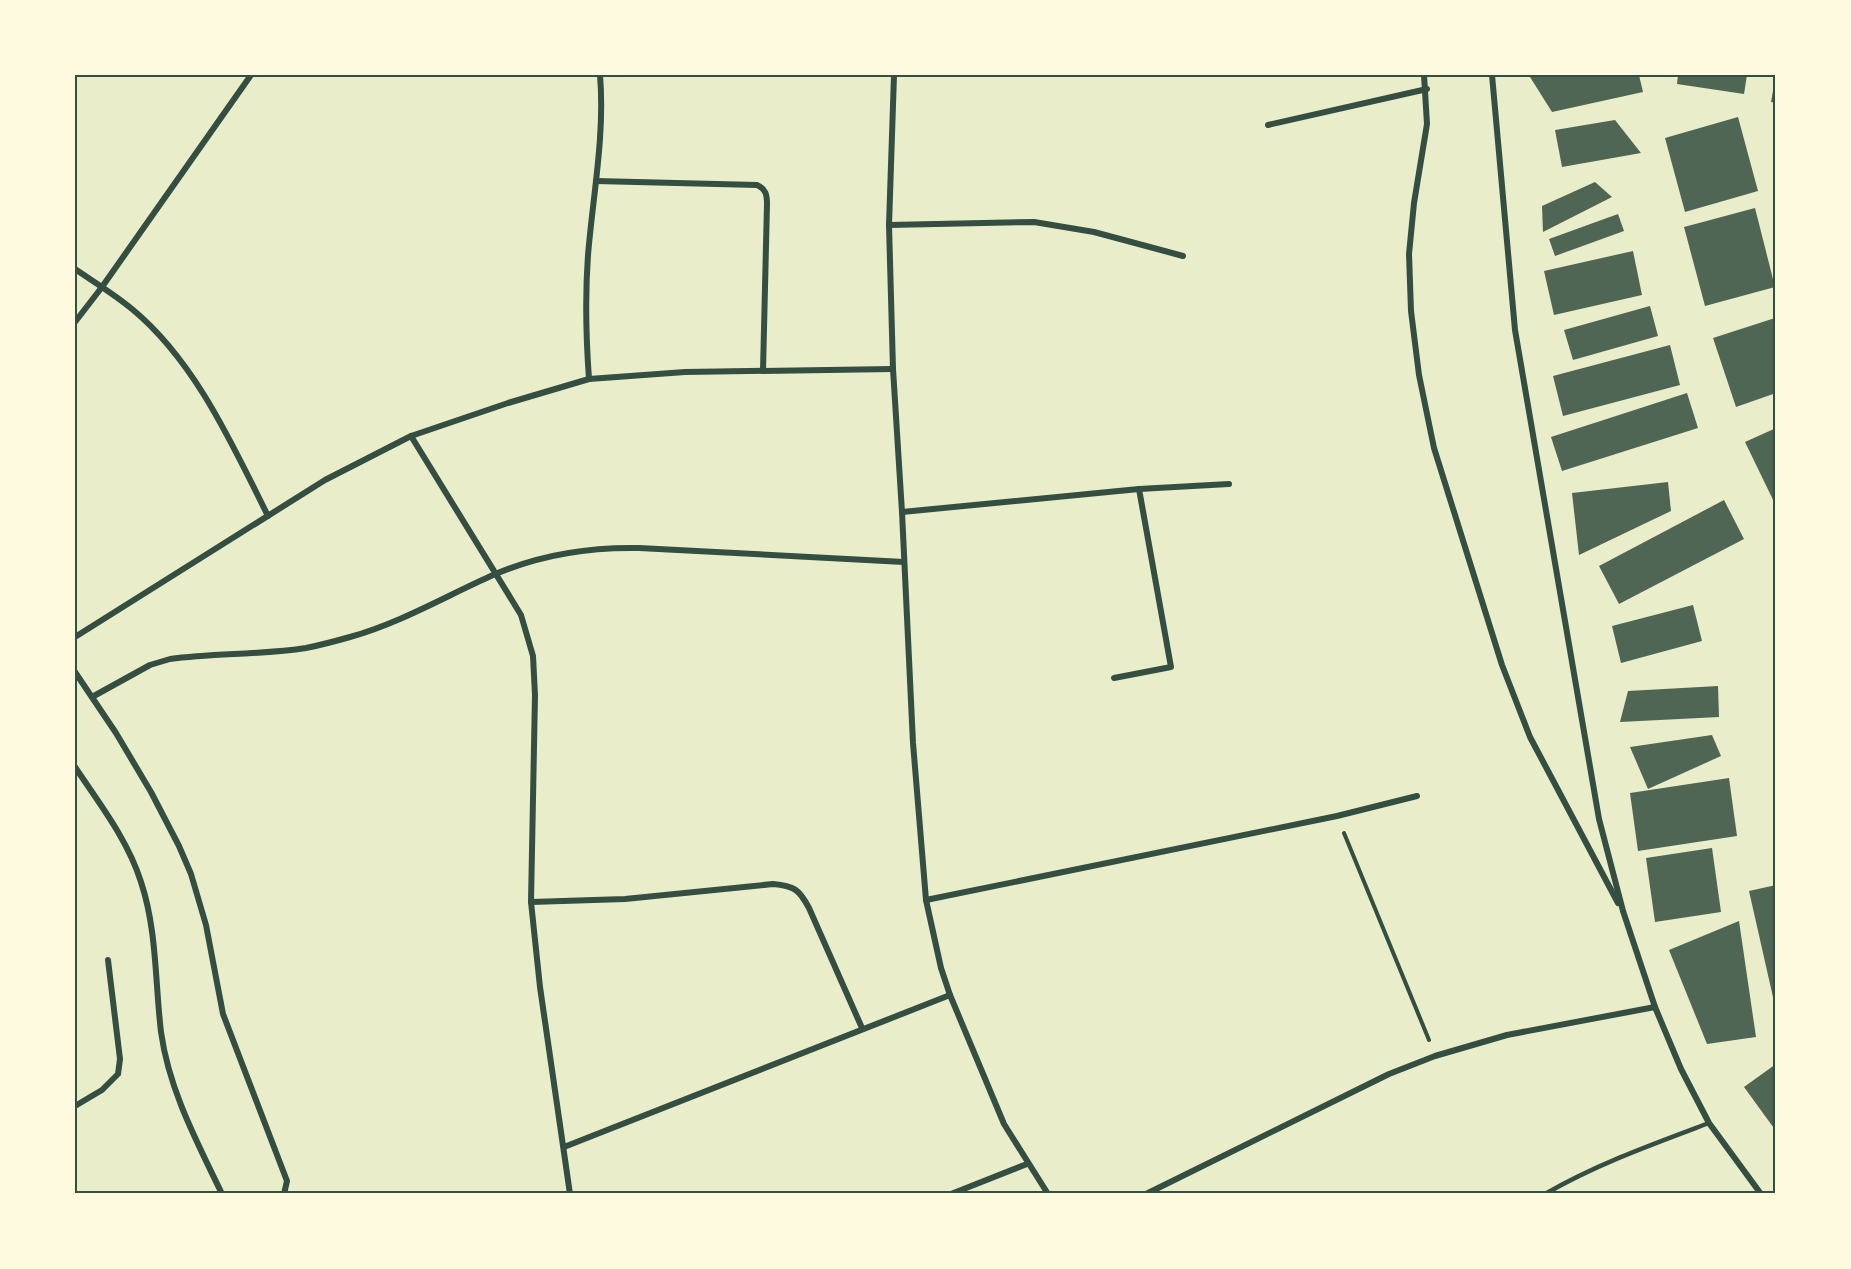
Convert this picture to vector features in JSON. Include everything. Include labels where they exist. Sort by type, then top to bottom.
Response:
[{"type":"street","points":[[75,322],[251,75]]},
{"type":"street","points":[[589,380],[586,340],[588,256],[601,111],[600,75]]},
{"type":"street","points":[[894,75],[889,225],[893,369],[913,743],[926,900],[941,968],[950,995],[1004,1124],[1027,1164],[1048,1194]]},
{"type":"street","points":[[1424,75],[1427,89],[1427,124],[1414,203],[1409,254],[1411,311],[1419,375],[1434,448],[1502,665],[1530,736],[1623,911]]},
{"type":"street","points":[[1492,75],[1515,330],[1599,819],[1623,911],[1655,1007],[1681,1069],[1709,1123],[1761,1194]]},
{"type":"street","points":[[1268,125],[1427,89]]},
{"type":"street","points":[[596,181],[757,185],[762,188],[766,194],[767,204],[763,371]]},
{"type":"street","points":[[889,225],[1034,222],[1094,232],[1184,256]]},
{"type":"street","points":[[75,269],[133,310],[161,338],[186,369],[227,434],[268,516]]},
{"type":"street","points":[[75,637],[325,480],[411,436],[508,404],[589,380],[685,372],[893,369]]},
{"type":"street","points":[[411,436],[521,615],[533,656],[535,695],[531,902],[540,987],[570,1194]]},
{"type":"street","points":[[902,512],[1139,489],[1229,484]]},
{"type":"street","points":[[1114,678],[1171,667],[1139,489]]},
{"type":"street","points":[[92,697],[150,665],[170,659],[308,648],[353,636],[411,613],[495,574],[529,562],[606,548],[904,562]]},
{"type":"street","points":[[75,672],[116,733],[151,792],[187,864],[206,925],[223,1014],[286,1181],[284,1194]]},
{"type":"street","points":[[75,767],[126,845],[141,882],[151,929],[161,1033],[169,1073],[184,1115],[222,1194]]},
{"type":"street","points":[[926,900],[1336,816],[1417,796]]},
{"type":"street","points":[[531,902],[625,899],[773,884],[789,886],[802,894],[862,1028]]},
{"type":"street","points":[[75,1106],[102,1090],[118,1074],[120,1059],[108,960]]},
{"type":"street","points":[[564,1147],[950,995]]},
{"type":"street","points":[[1146,1194],[1389,1074],[1435,1056],[1507,1035],[1655,1007]]},
{"type":"street","points":[[951,1194],[1027,1164]]},
{"type":"lane","points":[[1545,1194],[1567,1181],[1625,1155],[1709,1123]]},
{"type":"path","points":[[1336,816],[1435,1056]]},
{"type":"building","points":[[1639,75],[1643,92],[1552,112],[1530,77]]},
{"type":"building","points":[[1678,75],[1747,75],[1744,94],[1677,84]]},
{"type":"building","points":[[1776,79],[1776,103],[1771,102]]},
{"type":"building","points":[[1738,117],[1758,191],[1685,212],[1665,138]]},
{"type":"building","points":[[1615,120],[1641,153],[1562,167],[1555,130]]},
{"type":"building","points":[[1595,182],[1612,197],[1543,232],[1542,206]]},
{"type":"building","points":[[1755,208],[1775,287],[1705,306],[1684,227]]},
{"type":"building","points":[[1618,214],[1624,231],[1555,256],[1549,239]]},
{"type":"building","points":[[1633,251],[1642,295],[1554,315],[1544,271]]},
{"type":"building","points":[[1650,306],[1658,336],[1573,360],[1564,330]]},
{"type":"building","points":[[1775,318],[1776,393],[1736,407],[1713,338]]},
{"type":"building","points":[[1670,345],[1680,385],[1563,416],[1553,376]]},
{"type":"building","points":[[1687,393],[1698,428],[1562,471],[1551,437]]},
{"type":"building","points":[[1776,428],[1776,506],[1745,442]]},
{"type":"building","points":[[1668,482],[1671,511],[1579,555],[1572,493]]},
{"type":"building","points":[[1724,500],[1744,539],[1619,604],[1599,566]]},
{"type":"building","points":[[1693,605],[1702,641],[1621,663],[1612,626]]},
{"type":"building","points":[[1718,686],[1719,717],[1620,722],[1628,691]]},
{"type":"building","points":[[1712,735],[1721,756],[1648,789],[1630,747]]},
{"type":"building","points":[[1729,778],[1737,836],[1638,851],[1630,793]]},
{"type":"building","points":[[1712,848],[1721,912],[1655,922],[1646,858]]},
{"type":"building","points":[[1776,885],[1776,1006],[1775,1006],[1749,891]]},
{"type":"building","points":[[1739,921],[1756,1037],[1707,1044],[1669,950]]},
{"type":"building","points":[[1776,1064],[1776,1131],[1744,1087]]}]
